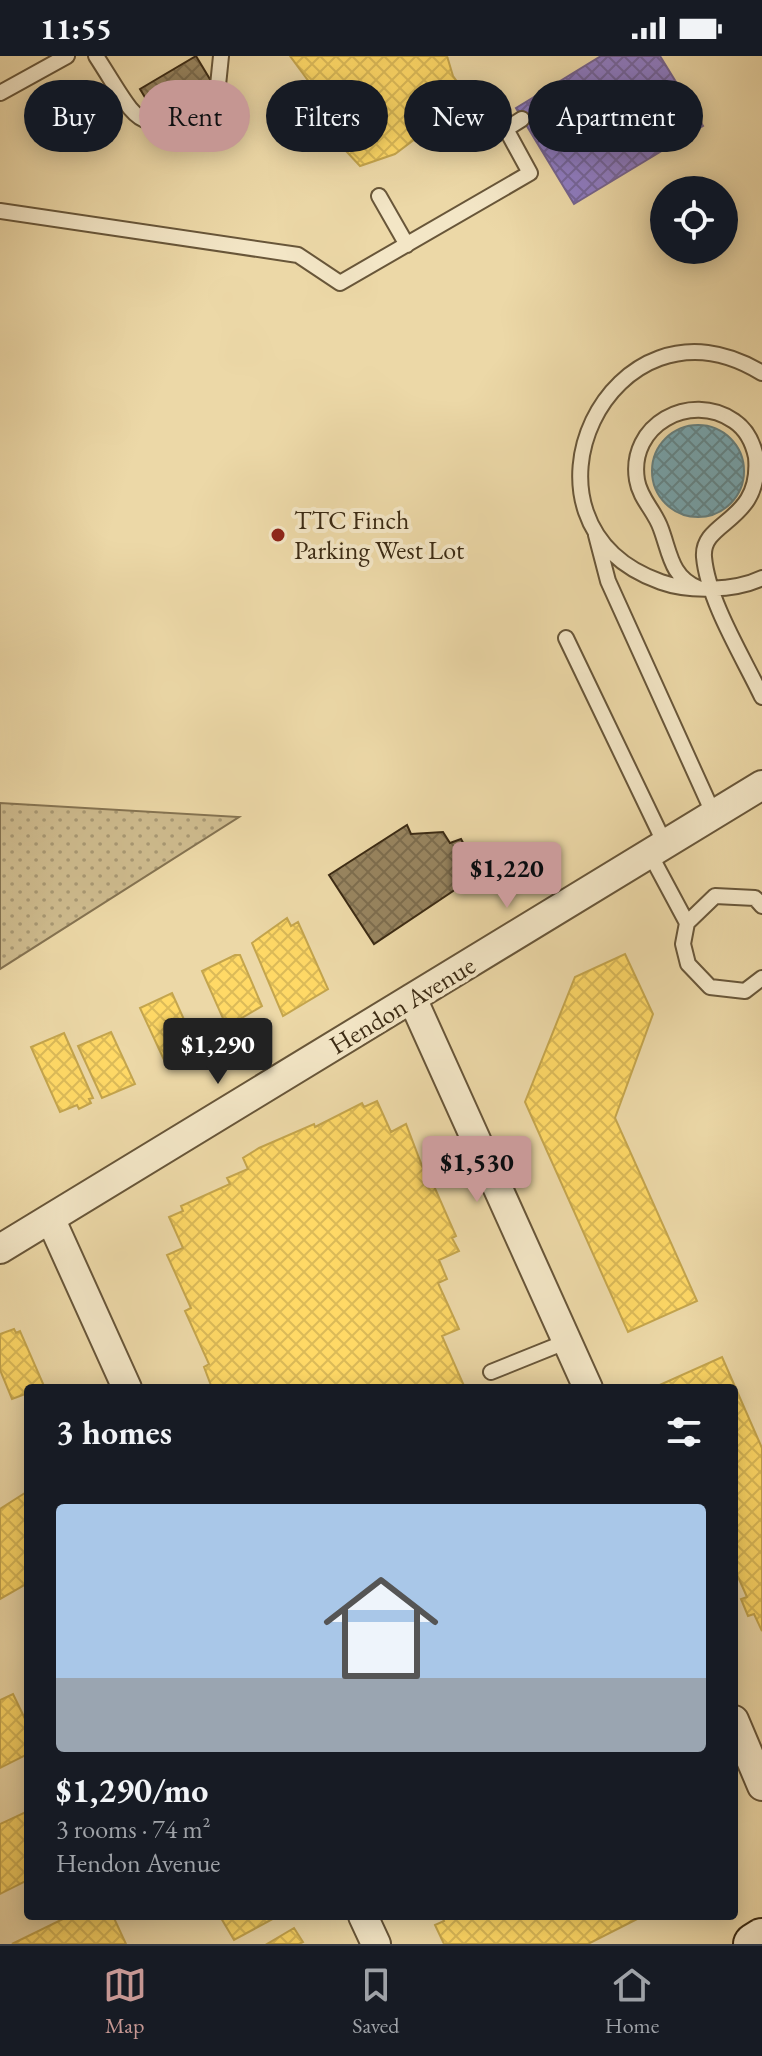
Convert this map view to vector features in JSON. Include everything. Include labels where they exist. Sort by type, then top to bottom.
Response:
[{"type":"main road","points":[[754,1944],[762,1939]]},
{"type":"street","name":"Hendon Avenue","points":[[0,1249],[762,785]]},
{"type":"street","points":[[412,998],[586,1384]]},
{"type":"street","points":[[51,1220],[125,1384]]},
{"type":"street","points":[[738,1729],[762,1786]]},
{"type":"street","points":[[365,1920],[376,1944]]},
{"type":"lane","points":[[0,93],[67,56]]},
{"type":"lane","points":[[96,56],[135,116],[153,124],[174,120],[217,95],[221,56]]},
{"type":"lane","points":[[0,211],[298,255],[340,283],[530,173],[506,129],[522,119]]},
{"type":"lane","points":[[379,196],[407,245]]},
{"type":"lane","points":[[714,815],[608,581],[595,529],[582,497],[581,451],[597,408],[619,382],[648,364],[693,352],[727,357],[762,373]]},
{"type":"lane","points":[[704,588],[686,582],[673,568],[657,519],[640,492],[636,473],[639,447],[654,427],[674,413],[695,409],[712,411],[739,424],[753,446],[758,472],[749,505],[715,532],[706,544],[704,588],[762,697]]},
{"type":"lane","points":[[595,529],[608,547],[634,569],[665,584],[704,588],[758,579]]},
{"type":"lane","points":[[566,638],[687,923],[683,944],[688,964],[710,987],[745,991],[762,978]]},
{"type":"lane","points":[[687,923],[715,896],[755,898],[762,906]]},
{"type":"lane","points":[[491,1372],[568,1341]]},
{"type":"shaded area","points":[[0,803],[239,817],[0,969]]},
{"type":"building: Homes","points":[[290,56],[447,56],[456,80],[404,80],[404,147],[395,154],[360,166],[347,152],[388,152],[388,80],[308,80]]},
{"type":"building: Homes","points":[[287,918],[291,926],[298,922],[328,989],[283,1016],[252,943]]},
{"type":"building: Homes","points":[[625,954],[653,1014],[615,1118],[697,1301],[628,1332],[525,1102],[575,977]]},
{"type":"building: Homes","points":[[240,955],[262,1006],[230,1025],[225,1023],[202,971]]},
{"type":"building: Homes","points":[[172,993],[196,1046],[164,1060],[140,1008]]},
{"type":"building: Homes","points":[[111,1032],[135,1084],[102,1098],[78,1046]]},
{"type":"building: Homes","points":[[64,1033],[93,1098],[89,1099],[91,1103],[79,1109],[77,1105],[60,1112],[31,1047]]},
{"type":"building: Homes","points":[[377,1101],[391,1132],[406,1124],[427,1179],[430,1177],[456,1236],[452,1238],[459,1251],[439,1260],[447,1279],[438,1283],[459,1329],[442,1336],[463,1384],[210,1384],[204,1367],[209,1364],[185,1311],[191,1308],[167,1255],[183,1248],[169,1217],[183,1211],[181,1206],[230,1184],[227,1178],[248,1169],[243,1158],[259,1148],[314,1124],[315,1127],[362,1103],[364,1107]]},
{"type":"building: Homes","points":[[14,1329],[16,1333],[20,1331],[43,1384],[24,1384],[24,1394],[12,1399],[0,1370],[0,1334]]},
{"type":"building: Homes","points":[[722,1357],[734,1384],[662,1384]]},
{"type":"building: Homes","points":[[738,1393],[762,1448],[762,1631],[754,1614],[748,1616],[741,1599],[747,1597],[738,1577]]},
{"type":"building: Homes","points":[[24,1494],[24,1585],[0,1599],[0,1509]]},
{"type":"building: Homes","points":[[13,1694],[24,1717],[24,1756],[0,1768],[0,1700]]},
{"type":"building: Homes","points":[[24,1813],[24,1882],[0,1894],[0,1824]]},
{"type":"building: Homes","points":[[61,1920],[115,1920],[126,1944],[12,1944]]},
{"type":"building: Homes","points":[[222,1920],[271,1920],[234,1940]]},
{"type":"building: Homes","points":[[635,1920],[588,1944],[444,1944],[435,1925],[444,1921]]},
{"type":"building: Homes","points":[[294,1928],[303,1942],[267,1944]]},
{"type":"building: Offices","points":[[601,56],[660,56],[675,80],[562,80]]},
{"type":"building: Offices","points":[[528,101],[528,128],[516,108]]},
{"type":"building: Offices","points":[[543,152],[660,152],[574,204]]},
{"type":"building: Public","points":[[698,425],[716,429],[730,439],[740,453],[744,471],[740,489],[730,503],[716,513],[698,517],[680,513],[666,503],[656,489],[652,471],[656,453],[666,439],[680,429]]},
{"type":"building: Other","points":[[196,56],[210,80],[155,80]]},
{"type":"building: Other","points":[[407,825],[411,834],[443,832],[450,843],[461,839],[480,873],[374,944],[329,875]]},
{"type":"place","name":"TTC Finch Parking West Lot","points":[[278,535]]}]
